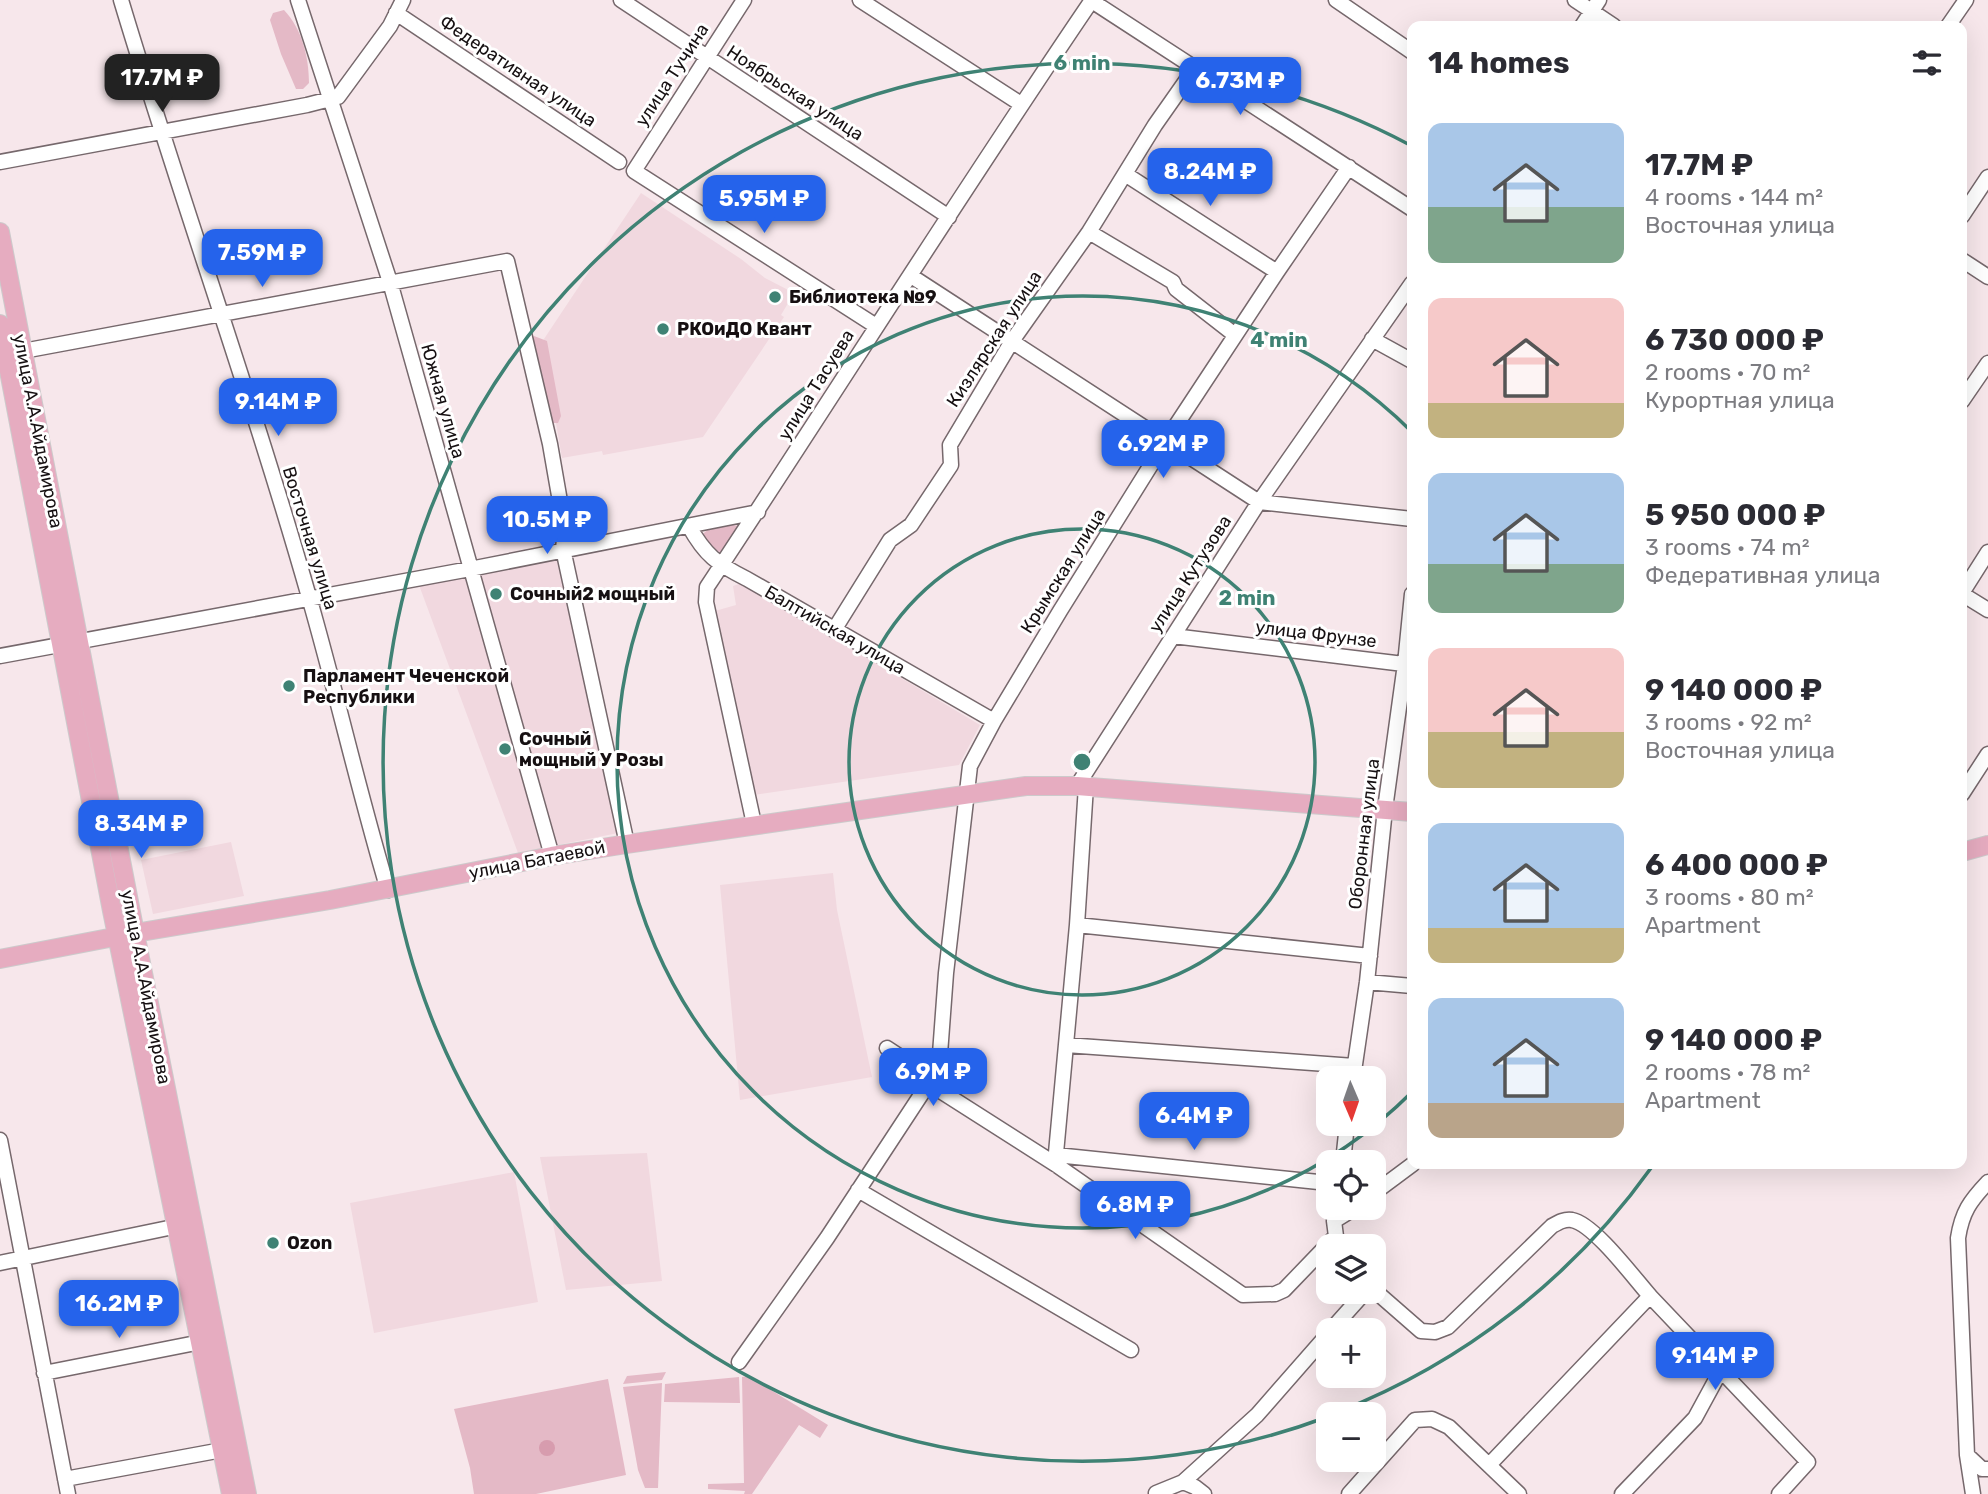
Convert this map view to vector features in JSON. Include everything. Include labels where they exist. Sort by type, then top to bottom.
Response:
[{"type":"main road","name":"улица А.А.Айдамирова","points":[[0,232],[10,354]]},
{"type":"main road","name":"улица А.А.Айдамирова","points":[[0,324],[10,354],[127,935],[247,1494]]},
{"type":"main road","name":"улица Батаевой","points":[[0,959],[388,890],[552,856],[627,844],[1026,786],[1082,786]]},
{"type":"main road","points":[[1082,786],[1407,811]]},
{"type":"main road","points":[[1967,851],[1988,845]]},
{"type":"main road","name":"улица А.А.Айдамирова","points":[[127,935],[178,1226],[231,1494]]},
{"type":"street","name":"Восточная улица","points":[[121,0],[310,598],[388,890]]},
{"type":"street","name":"Южная улица","points":[[298,0],[390,282],[552,856]]},
{"type":"street","name":"Ноябрьская улица","points":[[621,0],[949,217]]},
{"type":"street","name":"улица Тучина","points":[[744,0],[634,171],[876,326]]},
{"type":"street","points":[[860,0],[1021,104]]},
{"type":"street","points":[[1093,0],[1407,206]]},
{"type":"street","name":"улица Тасуева","points":[[754,824],[705,602],[707,587],[1021,104],[1093,0]]},
{"type":"street","points":[[1336,0],[1407,49]]},
{"type":"street","points":[[1575,0],[1595,6],[1609,21]]},
{"type":"street","points":[[1951,21],[1966,0]]},
{"type":"street","points":[[0,162],[338,97],[390,26],[400,6]]},
{"type":"street","name":"Федеративная улица","points":[[400,6],[619,162]]},
{"type":"street","points":[[1585,21],[1595,6]]},
{"type":"street","name":"Кизлярская улица","points":[[834,630],[890,540],[911,525],[951,465],[950,445],[1012,341],[1089,232],[1155,125],[1195,68]]},
{"type":"street","name":"Крымская улица","points":[[932,1078],[940,1054],[946,973],[970,766],[994,721],[1097,551],[1234,335],[1349,167]]},
{"type":"street","points":[[1125,174],[1277,272]]},
{"type":"street","points":[[1967,208],[1988,177]]},
{"type":"street","points":[[1089,232],[1173,282],[1176,289],[1234,335]]},
{"type":"street","points":[[10,354],[507,261],[550,444],[565,530],[563,549],[627,844]]},
{"type":"street","points":[[1967,263],[1988,277]]},
{"type":"street","points":[[911,276],[1259,502],[1407,518]]},
{"type":"street","name":"улица Кутузова","points":[[1082,786],[1173,636],[1259,502],[1407,290]]},
{"type":"street","points":[[1372,339],[1407,358]]},
{"type":"street","points":[[1967,394],[1988,363]]},
{"type":"street","points":[[0,656],[470,569],[758,512]]},
{"type":"street","name":"Балтийская улица","points":[[689,526],[709,556],[721,566],[994,721]]},
{"type":"street","points":[[1967,585],[1988,552]]},
{"type":"street","points":[[1967,596],[1988,610]]},
{"type":"street","name":"улица Фрунзе","points":[[1173,636],[1407,664]]},
{"type":"street","name":"Оборонная улица","points":[[1354,1066],[1367,982],[1385,809],[1407,676]]},
{"type":"street","points":[[1967,786],[1988,754]]},
{"type":"street","points":[[1055,1160],[1077,925],[1082,786]]},
{"type":"street","points":[[1077,925],[1370,956]]},
{"type":"street","points":[[1367,982],[1407,986]]},
{"type":"street","points":[[1066,1045],[1316,1069]]},
{"type":"street","points":[[887,1048],[1055,1160],[1243,1295],[1275,1294],[1284,1290],[1316,1260]]},
{"type":"street","points":[[739,1362],[932,1078]]},
{"type":"street","points":[[0,1140],[66,1487],[222,1450]]},
{"type":"street","points":[[1055,1160],[1316,1182]]},
{"type":"street","points":[[1386,1184],[1407,1168]]},
{"type":"street","points":[[1973,1494],[1967,1455],[1958,1238],[1961,1217],[1988,1182]]},
{"type":"street","points":[[858,1190],[1131,1350]]},
{"type":"street","points":[[1386,1303],[1421,1331],[1435,1332],[1448,1327],[1552,1226],[1562,1220],[1573,1220],[1592,1231],[1720,1372],[1808,1462],[1779,1494]]},
{"type":"street","points":[[0,1263],[178,1226]]},
{"type":"street","points":[[1489,1465],[1650,1296]]},
{"type":"street","points":[[1345,1318],[1360,1304]]},
{"type":"street","points":[[44,1373],[201,1342]]},
{"type":"street","points":[[1156,1493],[1183,1482],[1257,1415],[1316,1348]]},
{"type":"street","points":[[1622,1494],[1695,1418],[1720,1372]]},
{"type":"street","points":[[1349,1494],[1415,1420],[1432,1419],[1448,1427],[1519,1494]]},
{"type":"street","points":[[1967,1455],[1982,1469],[1988,1469]]},
{"type":"street","points":[[1183,1482],[1204,1494]]},
{"type":"shaded area","points":[[284,10],[296,26],[306,53],[309,83],[303,89],[296,89],[270,20],[273,13]]},
{"type":"shaded area","name":"РКОиДО Квант","points":[[641,193],[741,259],[765,278],[794,293],[781,315],[784,317],[703,437],[603,455],[602,451],[562,458],[542,342]]},
{"type":"shaded area","points":[[534,336],[547,341],[561,416],[558,423],[553,423],[549,416],[530,340]]},
{"type":"shaded area","points":[[739,526],[720,552],[704,539],[703,534],[707,530]]},
{"type":"shaded area","points":[[559,555],[618,833],[518,853],[419,585]]},
{"type":"shaded area","points":[[742,583],[980,725],[959,765],[753,795],[715,611],[736,605],[733,586]]},
{"type":"shaded area","points":[[231,842],[244,896],[153,914],[141,860]]},
{"type":"shaded area","points":[[833,873],[837,910],[872,1077],[740,1100],[720,885]]},
{"type":"shaded area","points":[[647,1153],[662,1281],[566,1290],[540,1157]]},
{"type":"shaded area","points":[[514,1172],[538,1302],[374,1333],[350,1203]]},
{"type":"shaded area","points":[[666,1372],[662,1380],[623,1384],[627,1376]]},
{"type":"shaded area","points":[[748,1376],[828,1425],[820,1438],[799,1425],[752,1494],[744,1494],[745,1491],[708,1489],[708,1484],[744,1483],[742,1377]]},
{"type":"shaded area","points":[[739,1377],[740,1403],[664,1402],[665,1384]]},
{"type":"shaded area","points":[[608,1379],[626,1475],[536,1494],[474,1494],[454,1409]]},
{"type":"shaded area","points":[[662,1383],[658,1488],[645,1488],[638,1470],[623,1387]]},
{"type":"shaded area","points":[[544,1440],[550,1440],[555,1448],[553,1454],[544,1456],[539,1451],[539,1445]]},
{"type":"place","name":"Библиотека №9","points":[[775,297]]},
{"type":"place","name":"РКОиДО Квант","points":[[663,329]]},
{"type":"place","name":"Сочный2 мощный","points":[[496,594]]},
{"type":"place","name":"Парламент Чеченской Республики","points":[[289,686]]},
{"type":"place","name":"Сочный мощный У Розы","points":[[505,749]]},
{"type":"place","name":"Ozon","points":[[273,1243]]}]
